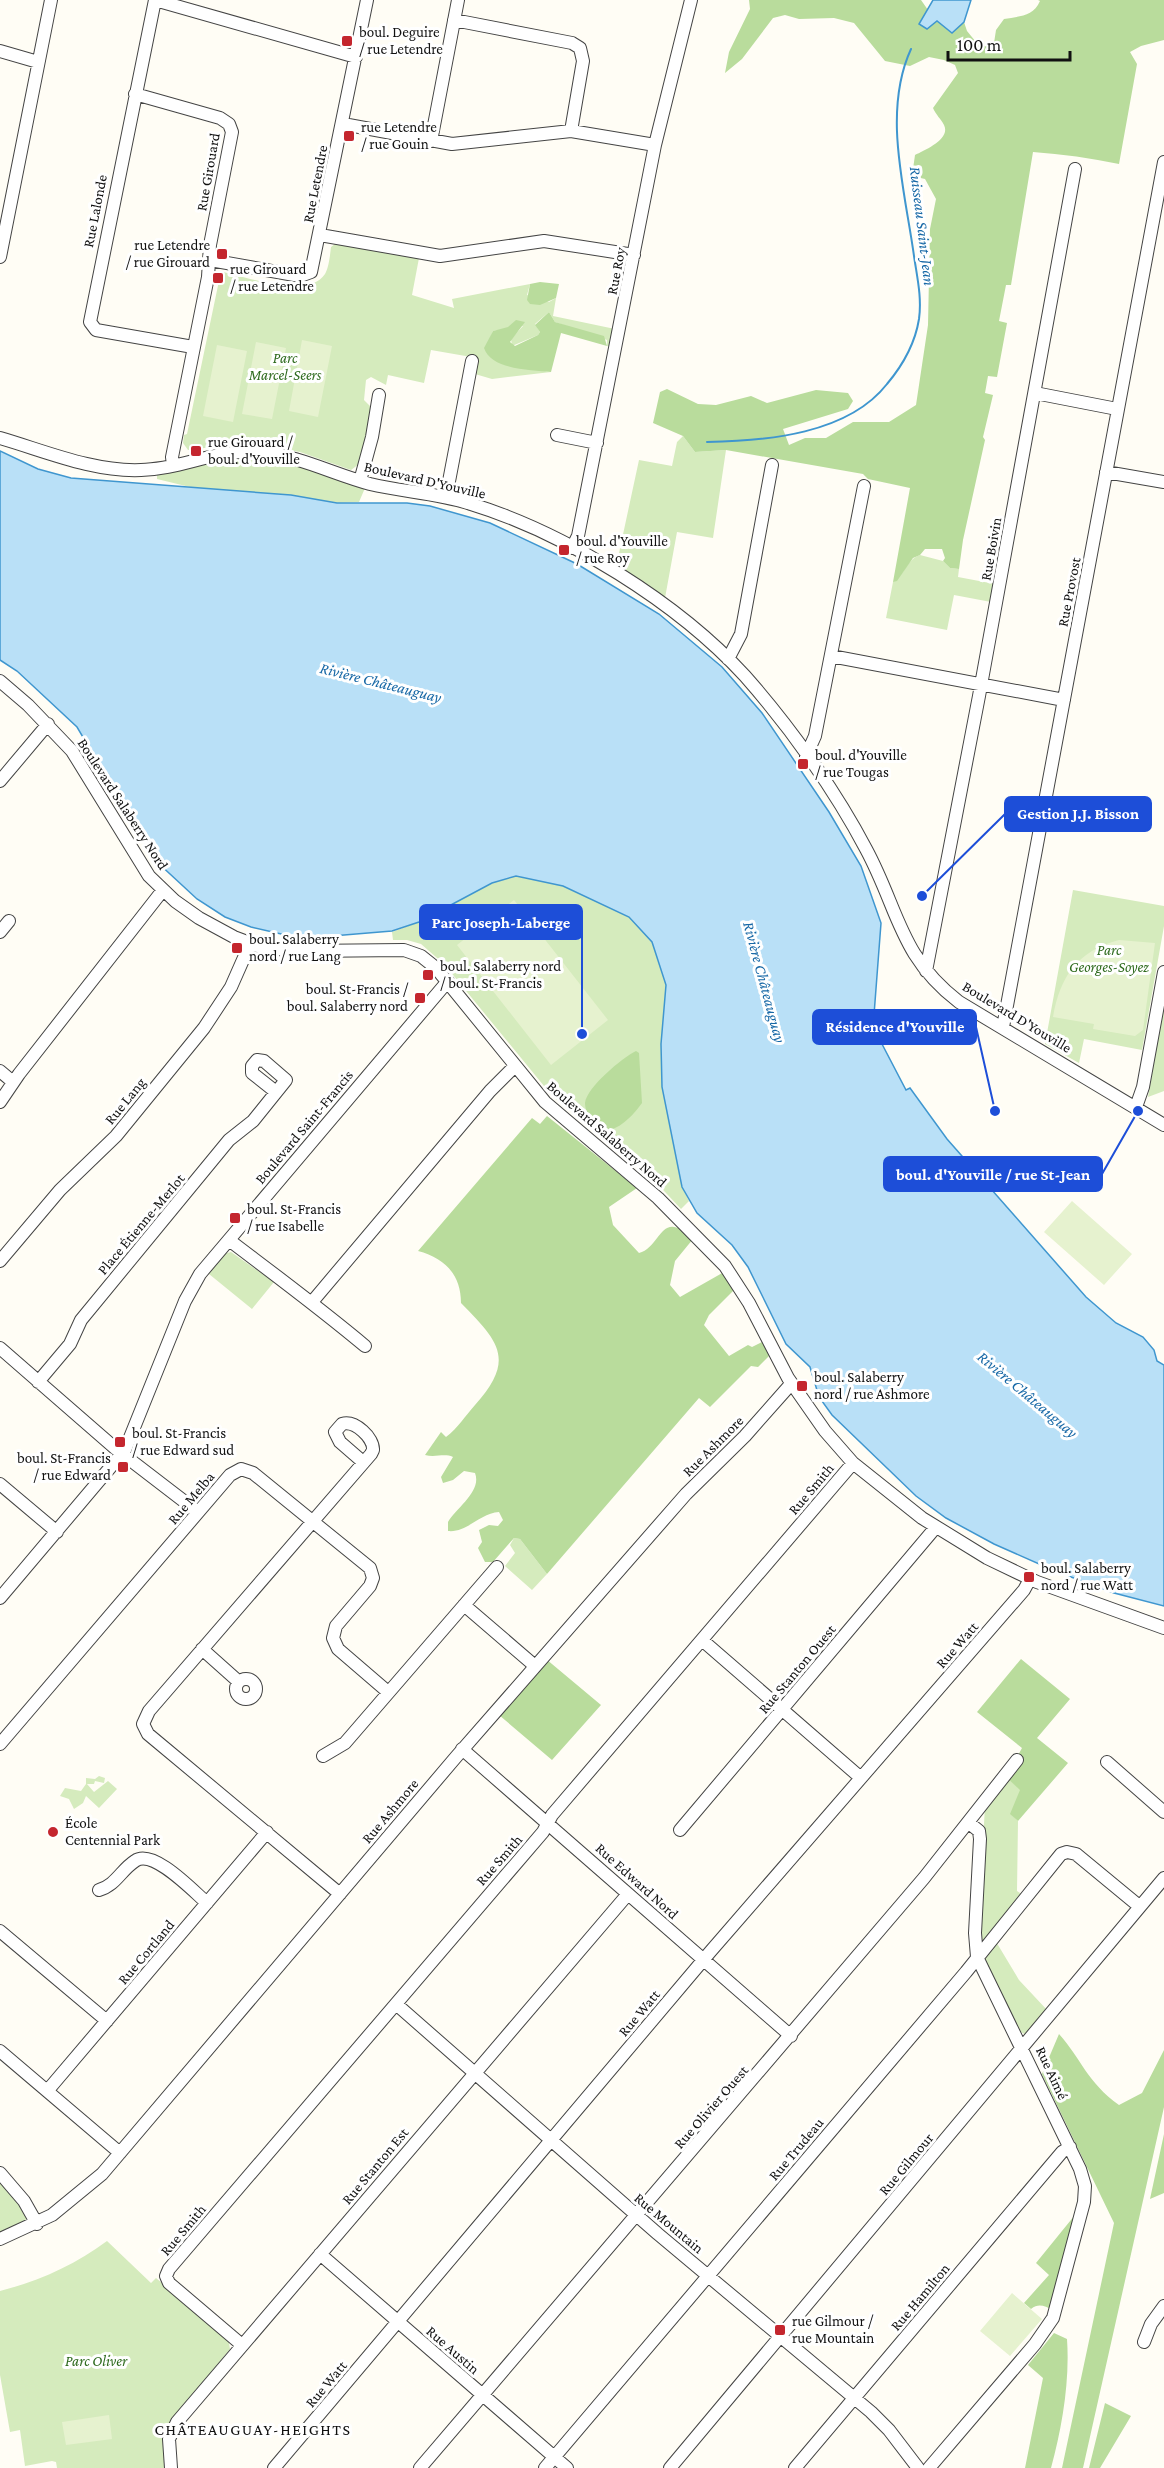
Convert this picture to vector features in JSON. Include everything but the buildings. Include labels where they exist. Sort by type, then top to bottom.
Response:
[{"type":"street","points":[[0,257],[51,0]]},
{"type":"street","points":[[155,0],[356,57]]},
{"type":"street","name":"Rue Lalonde","points":[[155,0],[90,322],[96,330],[194,347]]},
{"type":"street","name":"Rue Letendre","points":[[210,260],[303,276],[312,271],[368,0]]},
{"type":"street","points":[[430,141],[458,0]]},
{"type":"street","name":"Rue Roy","points":[[572,548],[578,536],[655,145],[691,0]]},
{"type":"street","points":[[454,20],[572,43],[580,48],[583,61],[571,131]]},
{"type":"street","points":[[0,51],[38,62]]},
{"type":"street","name":"Rue Girouard","points":[[135,94],[216,116],[230,126],[231,138],[172,457],[173,465]]},
{"type":"street","points":[[343,124],[430,141],[468,144],[571,131],[655,145]]},
{"type":"street","name":"Rue Provost","points":[[1003,1027],[1164,162]]},
{"type":"street","name":"Rue Boivin","points":[[926,971],[1075,169]]},
{"type":"street","points":[[320,235],[440,256],[544,241],[634,255]]},
{"type":"street","points":[[446,497],[472,361]]},
{"type":"street","points":[[1035,393],[1117,409]]},
{"type":"street","points":[[360,481],[372,437],[378,395]]},
{"type":"street","points":[[557,435],[597,443]]},
{"type":"street","name":"Boulevard D'Youville","points":[[0,438],[74,460],[120,469],[150,470],[228,452],[263,453],[304,461],[360,481],[446,497],[502,515],[572,548],[660,601],[728,658],[772,708],[845,813],[868,852],[910,949],[926,971],[959,1002],[1164,1125]]},
{"type":"street","points":[[728,658],[741,634],[772,465]]},
{"type":"street","points":[[1106,472],[1164,482]]},
{"type":"street","points":[[806,756],[815,736],[864,486]]},
{"type":"street","points":[[831,656],[1064,700]]},
{"type":"street","name":"Boulevard Salaberry Nord","points":[[0,681],[48,724],[72,751],[131,851],[163,890],[214,928],[250,944],[290,950],[404,950],[425,959],[448,981],[515,1066],[552,1108],[653,1193],[716,1256],[745,1296],[791,1384],[825,1431],[853,1463],[936,1527],[987,1558],[1030,1579],[1164,1628]]},
{"type":"street","points":[[0,781],[48,724]]},
{"type":"street","points":[[0,1102],[13,1082],[163,890]]},
{"type":"street","points":[[0,933],[9,921]]},
{"type":"street","points":[[910,949],[926,945],[934,934]]},
{"type":"street","name":"Rue Lang","points":[[0,1261],[60,1190],[116,1136],[204,1028],[228,992],[250,944]]},
{"type":"street","points":[[1136,1107],[1143,1087],[1164,972]]},
{"type":"street","name":"Boulevard Saint-Francis","points":[[0,1598],[122,1454],[140,1417],[190,1289],[448,981]]},
{"type":"street","points":[[312,1302],[490,1091],[515,1066]]},
{"type":"street","points":[[0,1071],[13,1082]]},
{"type":"street","name":"Place Étienne-Merlot","points":[[38,1382],[70,1344],[81,1320],[229,1140],[250,1125],[276,1092]]},
{"type":"street","points":[[229,1240],[290,1289],[312,1302],[365,1346]]},
{"type":"street","points":[[0,1348],[122,1454],[198,1512]]},
{"type":"street","name":"Rue Ashmore","points":[[0,2239],[37,2224],[79,2195],[120,2153],[462,1749],[686,1494],[745,1436],[791,1384]]},
{"type":"street","points":[[340,1894],[148,1734],[143,1724],[146,1716],[202,1649],[363,1462]]},
{"type":"street","name":"Rue Smith","points":[[242,2345],[172,2286],[166,2276],[172,2265],[396,2004],[548,1823],[552,1815],[853,1463]]},
{"type":"street","name":"Rue Melba","points":[[0,1744],[230,1474],[241,1469],[253,1473],[372,1571],[370,1586],[336,1626],[333,1638],[339,1649],[388,1692]]},
{"type":"street","points":[[0,1484],[57,1532]]},
{"type":"street","name":"Rue Stanton Ouest","points":[[680,1830],[936,1527]]},
{"type":"street","points":[[323,1756],[341,1747],[497,1567]]},
{"type":"street","name":"Rue Watt","points":[[274,2468],[704,1959],[1024,1590],[1030,1579]]},
{"type":"street","points":[[464,1605],[535,1666]]},
{"type":"street","points":[[702,1640],[861,1778]]},
{"type":"street","points":[[202,1649],[239,1682]]},
{"type":"street","name":"Rue Edward Nord","points":[[462,1749],[791,2036]]},
{"type":"street","name":"Rue Olivier Ouest","points":[[420,2468],[791,2036],[969,1823],[987,1794],[1017,1760]]},
{"type":"street","points":[[1107,1762],[1164,1812]]},
{"type":"street","name":"Rue Aimé","points":[[929,2468],[1040,2338],[1058,2306],[1085,2193],[1083,2176],[1070,2147],[977,1957],[975,1933],[980,1836],[979,1831],[969,1823]]},
{"type":"street","name":"Rue Cortland","points":[[48,2090],[267,1832]]},
{"type":"street","name":"Rue Trudeau","points":[[545,2468],[977,1957],[1058,1857],[1070,1852],[1080,1857],[1139,1906]]},
{"type":"street","points":[[99,1890],[112,1884],[136,1859],[149,1858],[207,1903]]},
{"type":"street","name":"Rue Gilmour","points":[[670,2468],[1164,1878]]},
{"type":"street","name":"Rue Stanton Est","points":[[171,2468],[168,2445],[173,2427],[628,1894]]},
{"type":"street","points":[[0,1931],[107,2021]]},
{"type":"street","name":"Rue Mountain","points":[[396,2004],[637,2215],[855,2398],[889,2430],[918,2468]]},
{"type":"street","points":[[0,2050],[120,2153]]},
{"type":"street","name":"Rue Hamilton","points":[[795,2468],[1062,2152],[1070,2147]]},
{"type":"street","points":[[0,2173],[24,2201],[37,2224]]},
{"type":"street","name":"Rue Austin","points":[[320,2254],[567,2468]]},
{"type":"street","points":[[1144,2342],[1151,2324],[1164,2306]]},
{"type":"green space","points":[[749,0],[921,0],[928,10],[919,24],[937,21],[952,33],[964,22],[967,31],[980,47],[994,43],[996,30],[1004,19],[1029,13],[1037,6],[1040,1],[1038,0],[1164,0],[1164,40],[1141,46],[1130,52],[1137,64],[1119,164],[1076,156],[1033,152],[1011,285],[1006,285],[999,321],[1007,323],[997,377],[988,376],[985,393],[993,395],[959,569],[950,568],[943,561],[945,558],[942,549],[925,549],[913,558],[897,581],[893,582],[910,488],[868,479],[863,474],[726,450],[695,452],[683,436],[653,423],[660,392],[667,389],[698,404],[716,405],[751,396],[767,403],[816,390],[848,393],[853,401],[848,409],[783,429],[789,445],[805,438],[826,438],[853,422],[889,422],[916,405],[928,325],[930,229],[936,199],[925,179],[912,176],[915,155],[936,143],[944,135],[944,125],[933,108],[958,73],[955,65],[929,57],[910,66],[885,61],[854,23],[834,18],[799,19],[785,15],[773,18],[742,59],[725,73],[729,52],[750,9]]},
{"type":"green space","name":"Parc Marcel-Seers","points":[[335,244],[419,258],[412,295],[454,308],[452,299],[530,284],[527,295],[549,302],[556,298],[553,316],[615,329],[611,347],[607,346],[607,340],[555,322],[549,312],[535,324],[540,332],[538,335],[512,346],[511,339],[523,326],[493,331],[489,340],[507,365],[551,372],[492,379],[475,374],[477,358],[431,350],[424,383],[388,375],[386,385],[371,377],[366,380],[364,400],[373,409],[359,464],[351,470],[300,452],[269,446],[229,445],[188,450],[183,443],[184,435],[187,434],[220,276],[223,272],[262,282],[292,286],[317,282],[325,274],[331,247]]},
{"type":"green space","points":[[540,282],[559,284],[556,298],[540,305],[530,304],[527,300],[530,284]]},
{"type":"green space","points":[[549,312],[555,322],[604,336],[607,346],[561,333],[551,372],[513,368],[495,361],[488,355],[484,348],[493,331],[508,327],[516,320],[525,322],[510,342],[515,346],[538,335],[540,332],[535,325]]},
{"type":"green space","points":[[302,340],[332,346],[318,417],[289,411]]},
{"type":"green space","points":[[256,342],[286,348],[272,419],[242,414]]},
{"type":"green space","points":[[217,345],[247,351],[233,422],[203,416]]},
{"type":"green space","points":[[683,436],[695,452],[726,450],[713,538],[677,532],[665,598],[616,567],[639,460],[672,466],[677,442]]},
{"type":"green space","points":[[243,458],[281,461],[365,488],[359,502],[337,503],[291,495],[194,488],[157,479],[157,475],[204,462]]},
{"type":"green space","points":[[920,555],[943,561],[950,568],[959,569],[958,577],[995,584],[991,602],[954,595],[947,630],[886,618],[893,582],[911,560]]},
{"type":"green space","points":[[516,876],[563,886],[608,905],[629,917],[652,942],[666,985],[661,1044],[662,1087],[682,1187],[689,1201],[681,1209],[651,1177],[553,1097],[444,964],[421,944],[407,940],[393,940],[392,932],[419,922],[492,883]]},
{"type":"green space","name":"Parc Georges-Soyez","points":[[1073,890],[1164,906],[1164,926],[1142,1050],[1084,1039],[1079,1063],[1045,1044]]},
{"type":"green space","points":[[514,900],[608,1020],[551,1065],[457,945]]},
{"type":"green space","points":[[1119,940],[1155,943],[1143,1030],[1135,1036],[1093,1029],[1094,1024],[1053,1017],[1060,990],[1073,968],[1092,951]]},
{"type":"green space","name":"Parc Georges-Soyez","points":[[1164,1005],[1164,1091],[1148,1097]]},
{"type":"green space","points":[[636,1051],[639,1053],[642,1103],[619,1126],[605,1130],[598,1127],[586,1110],[587,1096],[606,1074]]},
{"type":"green space","points":[[547,1116],[637,1188],[609,1207],[613,1225],[639,1253],[647,1249],[667,1228],[674,1227],[682,1230],[693,1239],[675,1261],[670,1285],[680,1297],[724,1272],[736,1288],[709,1315],[704,1325],[729,1356],[748,1345],[752,1347],[762,1342],[769,1356],[758,1367],[751,1366],[710,1407],[699,1398],[547,1574],[520,1539],[514,1538],[493,1562],[485,1562],[478,1548],[482,1542],[479,1530],[489,1525],[498,1526],[503,1520],[499,1512],[492,1513],[461,1529],[448,1531],[448,1522],[468,1499],[475,1486],[475,1473],[464,1471],[453,1480],[443,1483],[441,1477],[453,1457],[425,1455],[441,1432],[446,1437],[488,1389],[499,1363],[498,1351],[485,1329],[461,1303],[458,1284],[450,1269],[436,1258],[418,1251],[532,1118],[540,1124]]},
{"type":"green space","points":[[1072,1201],[1132,1254],[1104,1285],[1044,1232]]},
{"type":"green space","points":[[231,1252],[274,1282],[252,1309],[209,1274],[223,1254]]},
{"type":"green space","points":[[514,1538],[520,1539],[547,1574],[532,1590],[505,1566],[515,1553],[510,1545]]},
{"type":"green space","points":[[546,1659],[601,1705],[552,1760],[499,1715]]},
{"type":"green space","points":[[1021,1659],[1070,1699],[1037,1738],[1068,1763],[1018,1821],[1010,1814],[1020,1790],[1006,1777],[1022,1748],[977,1712]]},
{"type":"green space","points":[[99,1776],[105,1778],[104,1783],[95,1781],[94,1784],[87,1784],[94,1792],[108,1781],[117,1789],[99,1808],[86,1796],[83,1803],[74,1809],[69,1799],[60,1796],[65,1788],[81,1791],[86,1784],[86,1778],[95,1779]]},
{"type":"green space","points":[[1006,1777],[1021,1790],[1011,1814],[1018,1821],[1017,1891],[1023,1895],[983,1944],[978,1939],[985,1805]]},
{"type":"green space","points":[[995,1940],[1019,1980],[1048,2011],[1026,2035],[1021,2032],[983,1959]]},
{"type":"green space","points":[[1059,2034],[1099,2088],[1119,2105],[1142,2093],[1164,2050],[1164,2107],[1083,2468],[1062,2468],[1114,2223],[1042,2074]]},
{"type":"green space","points":[[1164,2134],[1164,2193],[1150,2199]]},
{"type":"green space","points":[[0,2178],[14,2194],[27,2217],[24,2223],[0,2233]]},
{"type":"green space","points":[[1079,2210],[1053,2310],[1044,2306],[1031,2309],[1024,2303],[1049,2275],[1036,2263]]},
{"type":"green space","name":"Parc Oliver","points":[[107,2241],[151,2283],[156,2278],[228,2338],[230,2349],[172,2421],[166,2468],[57,2468],[56,2462],[52,2461],[25,2466],[20,2430],[10,2432],[0,2375],[0,2291],[56,2271],[82,2258]]},
{"type":"green space","points":[[1012,2293],[1042,2319],[1010,2356],[980,2331]]},
{"type":"green space","points":[[1054,2333],[1067,2339],[1068,2355],[1059,2437],[1051,2468],[1025,2468],[1043,2378],[1028,2365]]},
{"type":"green space","points":[[1105,2403],[1131,2416],[1100,2468],[1089,2468]]},
{"type":"green space","points":[[109,2415],[112,2439],[66,2445],[62,2422]]},
{"type":"water","points":[[933,0],[971,0],[964,22],[952,33],[937,21],[927,29],[919,24]]},
{"type":"water","name":"Rivière Châteauguay","points":[[0,451],[38,469],[71,478],[291,495],[337,503],[407,503],[430,506],[490,523],[577,564],[659,614],[722,667],[762,713],[829,812],[861,866],[881,923],[874,1015],[882,1044],[906,1090],[910,1088],[947,1139],[1086,1297],[1116,1323],[1143,1337],[1154,1350],[1157,1361],[1164,1365],[1164,1606],[1114,1593],[1055,1571],[994,1544],[946,1518],[916,1496],[832,1415],[819,1397],[810,1367],[786,1344],[748,1267],[732,1245],[697,1213],[682,1187],[662,1087],[661,1044],[666,985],[652,942],[629,917],[563,886],[516,876],[492,883],[419,922],[392,931],[332,936],[290,936],[251,927],[225,917],[197,899],[156,861],[77,727],[17,671],[0,660]]},
{"type":"waterway","name":"Ruisseau Saint-Jean","points":[[707,442],[755,440],[829,424],[871,401],[893,377],[908,354],[915,337],[920,303],[901,178],[897,125],[902,73],[911,49]]},
{"type":"place","name":"boul. Deguire / rue Letendre","points":[[347,41]]},
{"type":"place","name":"rue Letendre / rue Gouin","points":[[349,136]]},
{"type":"place","name":"rue Letendre / rue Girouard","points":[[222,254]]},
{"type":"place","name":"rue Girouard / rue Letendre","points":[[218,278]]},
{"type":"place","name":"rue Girouard / boul. d'Youville","points":[[196,451]]},
{"type":"place","name":"boul. d'Youville / rue Roy","points":[[564,550]]},
{"type":"place","name":"boul. d'Youville / rue Tougas","points":[[803,764]]},
{"type":"place","name":"Gestion J.J. Bisson","points":[[922,896]]},
{"type":"place","name":"boul. Salaberry nord / rue Lang","points":[[237,948]]},
{"type":"place","name":"boul. Salaberry nord / boul. St-Francis","points":[[428,975]]},
{"type":"place","name":"boul. St-Francis / boul. Salaberry nord","points":[[420,998]]},
{"type":"place","name":"Parc Joseph-Laberge","points":[[582,1034]]},
{"type":"place","name":"Résidence d'Youville","points":[[995,1111]]},
{"type":"place","name":"boul. d'Youville / rue St-Jean","points":[[1138,1111]]},
{"type":"place","name":"boul. St-Francis / rue Isabelle","points":[[235,1218]]},
{"type":"place","name":"boul. Salaberry nord / rue Ashmore","points":[[802,1386]]},
{"type":"place","name":"boul. St-Francis / rue Edward sud","points":[[120,1442]]},
{"type":"place","name":"boul. St-Francis / rue Edward","points":[[123,1467]]},
{"type":"place","name":"boul. Salaberry nord / rue Watt","points":[[1029,1577]]},
{"type":"place","name":"École Centennial Park","points":[[53,1832]]},
{"type":"place","name":"rue Gilmour / rue Mountain","points":[[780,2330]]},
{"type":"district","name":"CHÂTEAUGUAY-HEIGHTS","points":[[253,2429]]}]
